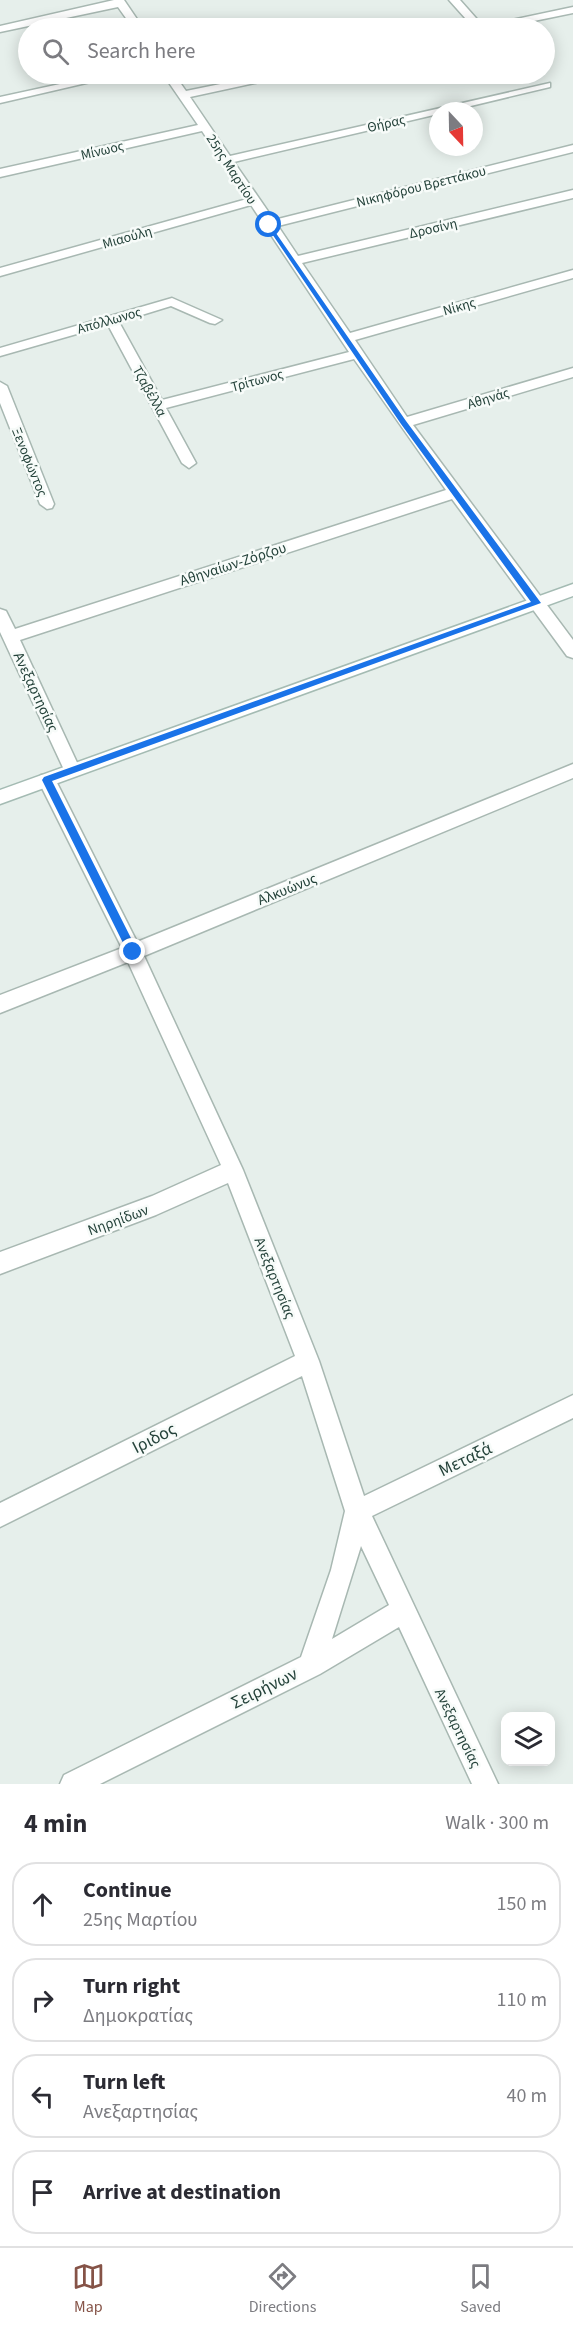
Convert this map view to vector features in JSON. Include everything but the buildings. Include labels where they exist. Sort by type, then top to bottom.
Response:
[{"type":"street","points":[[454,0],[470,18]]},
{"type":"street","points":[[47,18],[120,1],[131,18]]},
{"type":"street","points":[[535,18],[573,10]]},
{"type":"street","points":[[0,29],[18,25]]},
{"type":"street","points":[[0,100],[73,84]]},
{"type":"street","name":"25ης Μαρτίου","points":[[175,84],[404,423],[573,652]]},
{"type":"street","points":[[183,95],[235,84]]},
{"type":"street","name":"Θήρας","points":[[226,160],[546,85]]},
{"type":"street","name":"Μίνωος","points":[[0,172],[204,127]]},
{"type":"street","name":"Νικηφόρου Βρεττάκου","points":[[269,225],[573,148]]},
{"type":"street","name":"Δροσίνη","points":[[293,261],[573,194]]},
{"type":"street","name":"Μιαούλη","points":[[0,272],[253,201]]},
{"type":"street","name":"Νίκης","points":[[346,338],[573,274]]},
{"type":"street","name":"Απόλλωνος","points":[[0,352],[172,302],[215,320]]},
{"type":"street","name":"Τζαβέλλα","points":[[111,319],[189,463]]},
{"type":"street","name":"Τρίτωνος","points":[[158,406],[356,354]]},
{"type":"street","name":"Αθηνάς","points":[[404,423],[573,372]]},
{"type":"street","name":"Ξενοφώντος","points":[[0,386],[47,504]]},
{"type":"street","name":"Αθηναίων-Ζόρζου","points":[[10,637],[456,492]]},
{"type":"street","points":[[0,797],[72,769],[573,590]]},
{"type":"street","name":"Ανεξαρτησίας","points":[[0,615],[72,769]]},
{"type":"street","name":"Αλκυώνυς","points":[[0,1004],[133,952],[573,771]]},
{"type":"street","name":"Ανεξαρτησίας","points":[[47,780],[133,952],[233,1170],[308,1361],[357,1511],[485,1784]]},
{"type":"street","name":"Νηρηίδων","points":[[0,1263],[156,1205],[233,1170]]},
{"type":"street","name":"Ιριδος","points":[[0,1515],[308,1361]]},
{"type":"street","name":"Μεταξά","points":[[357,1511],[573,1407]]},
{"type":"street","name":"Σειρήνων","points":[[73,1784],[312,1665],[336,1586],[351,1550],[357,1511]]},
{"type":"street","points":[[312,1665],[402,1611]]},
{"type":"route","points":[[133,952],[47,780],[213,718],[537,603],[404,423],[269,225]]}]
